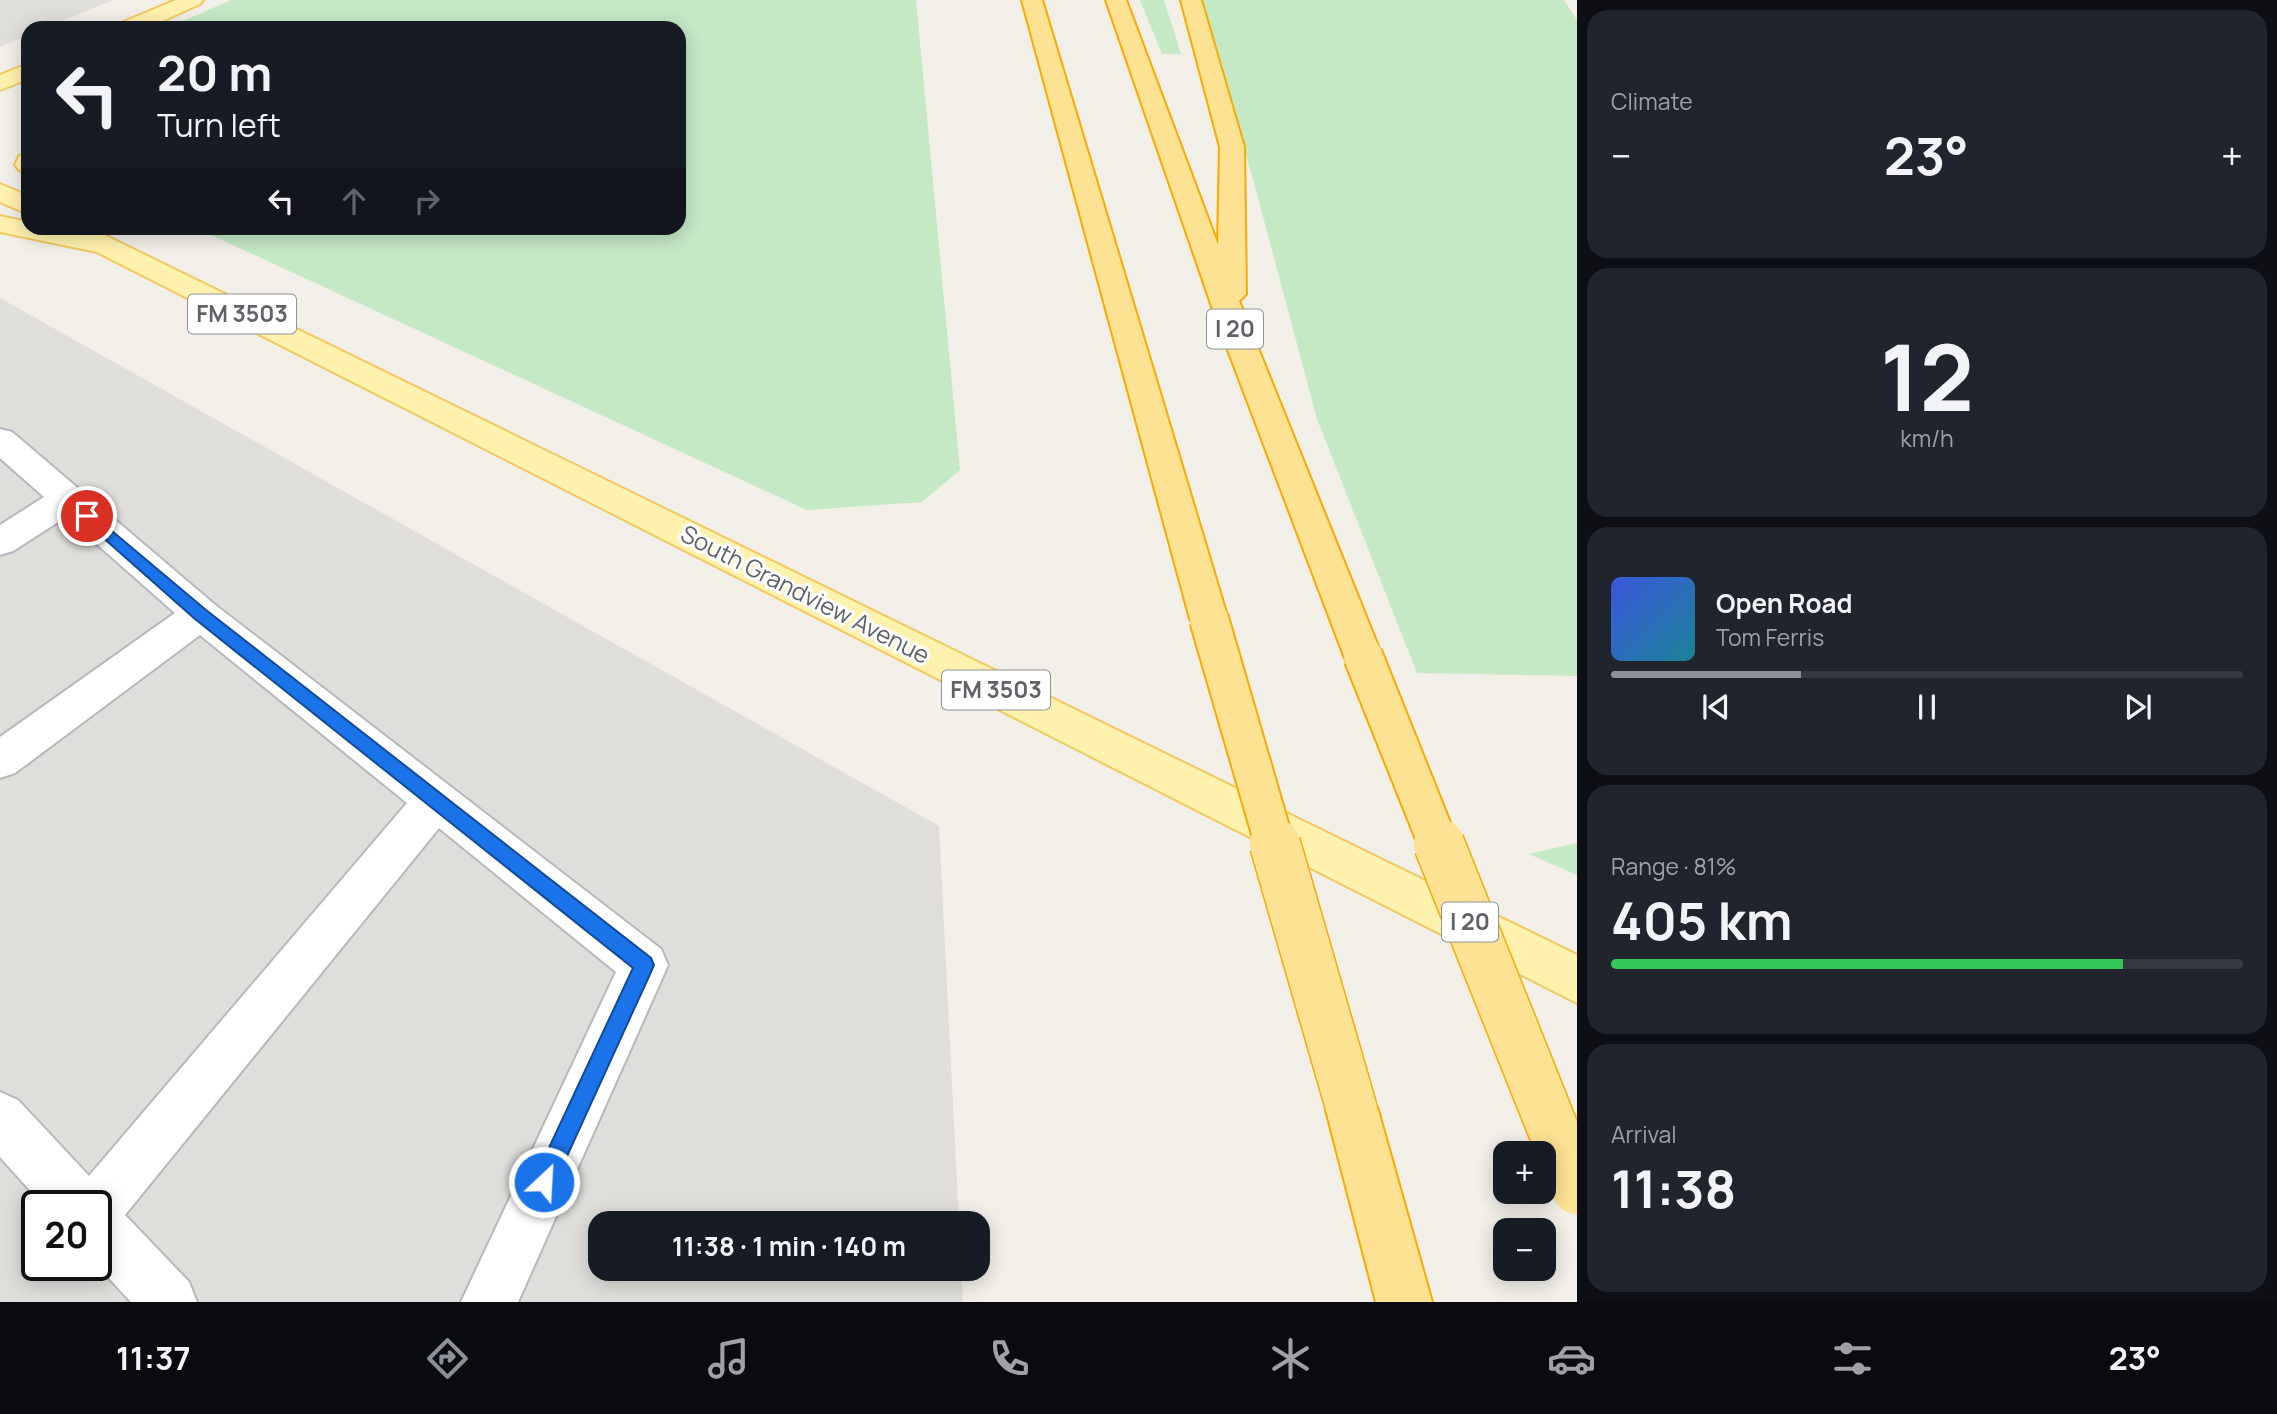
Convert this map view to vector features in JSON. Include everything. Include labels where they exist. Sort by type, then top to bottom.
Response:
[{"type":"highway","points":[[1032,0],[1352,1111],[1404,1302]]},
{"type":"highway","name":"I 20","points":[[1116,0],[1232,321],[1577,1189]]},
{"type":"highway","points":[[1191,0],[1232,147],[1232,321]]},
{"type":"main road","points":[[145,21],[193,0]]},
{"type":"main road","points":[[0,83],[21,74]]},
{"type":"main road","points":[[0,192],[21,202]]},
{"type":"main road","name":"South Grandview Avenue","points":[[0,224],[21,227]]},
{"type":"main road","name":"South Grandview Avenue","points":[[99,237],[1577,980]]},
{"type":"lane","points":[[0,440],[201,614],[644,965],[489,1302]]},
{"type":"lane","points":[[0,542],[68,499]]},
{"type":"lane","points":[[0,760],[201,614]]},
{"type":"lane","points":[[112,1190],[436,800]]},
{"type":"lane","points":[[0,1118],[65,1190]]},
{"type":"lane","points":[[112,1241],[169,1302]]},
{"type":"shaded area","points":[[0,0],[113,0],[62,21],[21,21],[21,38],[0,47]]},
{"type":"shaded area","points":[[0,298],[939,826],[958,1211],[588,1211],[588,1281],[962,1281],[963,1302],[0,1302]]},
{"type":"green space","points":[[231,0],[916,0],[960,470],[922,502],[807,510],[211,235],[686,235],[686,21],[183,21]]},
{"type":"green space","points":[[1140,0],[1164,0],[1181,54],[1162,54]]},
{"type":"green space","points":[[1202,0],[1564,0],[1577,20],[1577,676],[1417,673],[1317,419]]},
{"type":"green space","points":[[1577,843],[1577,875],[1529,854]]},
{"type":"route","points":[[87,516],[201,614],[644,965],[544,1182]]}]
